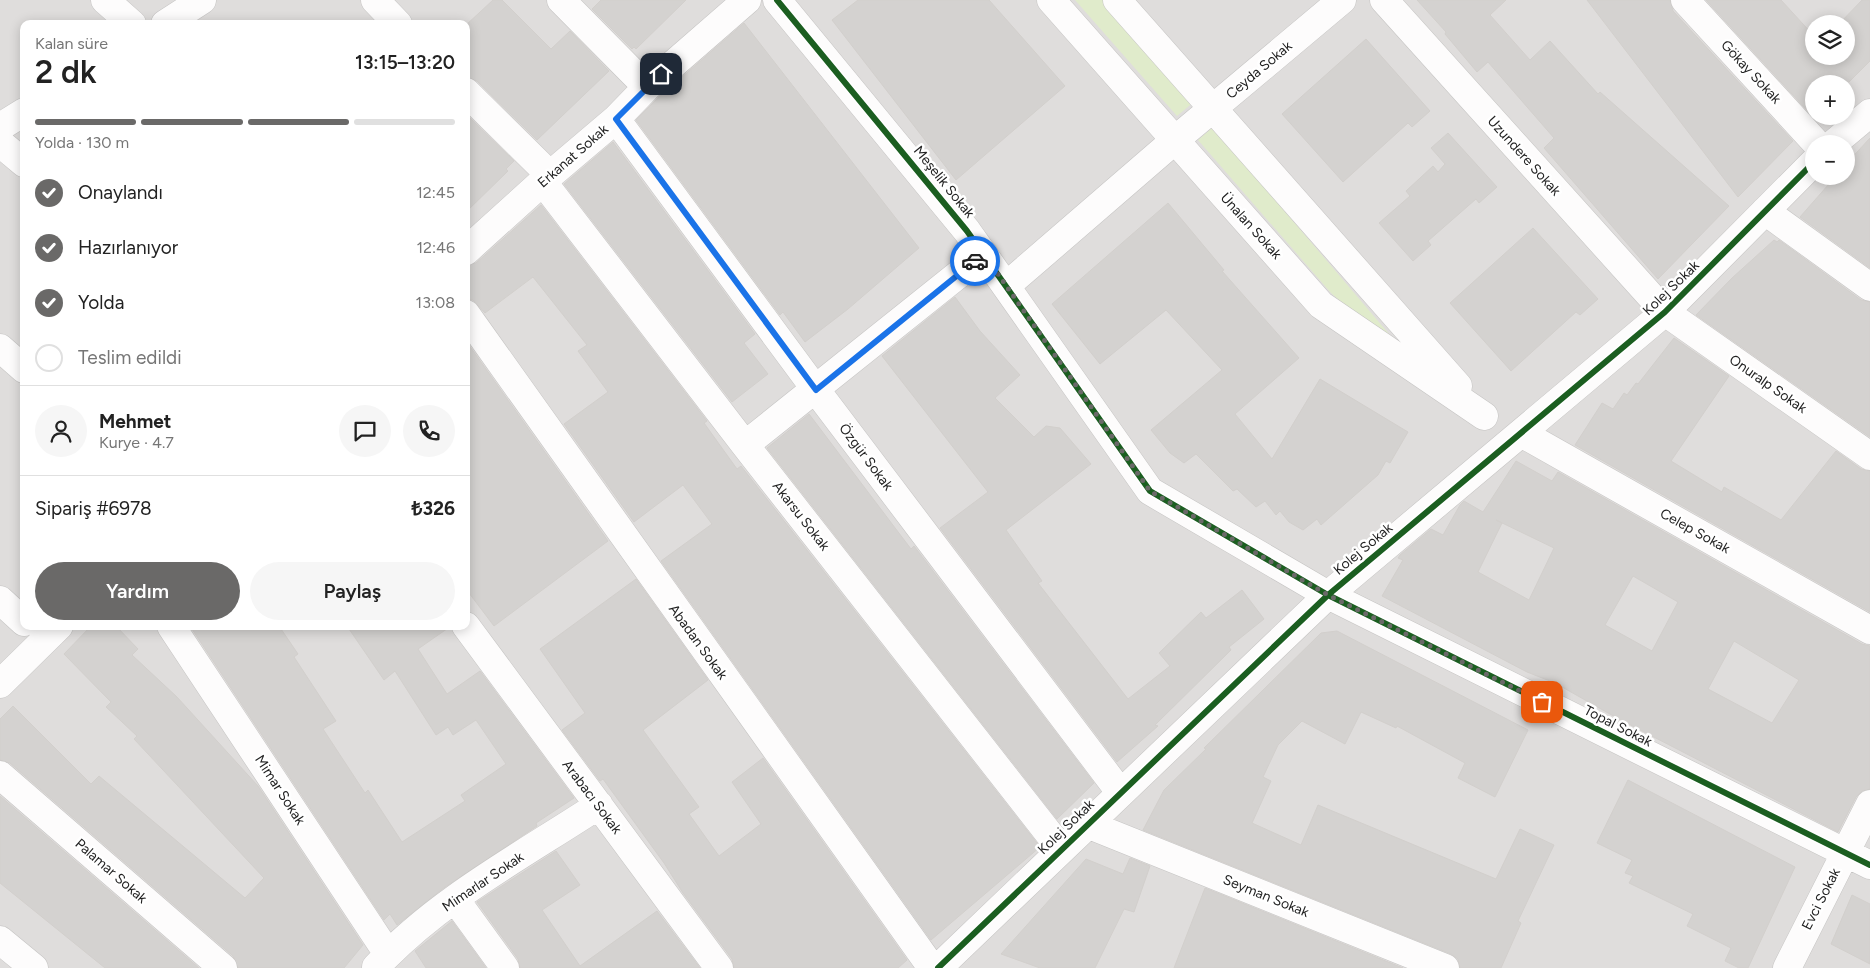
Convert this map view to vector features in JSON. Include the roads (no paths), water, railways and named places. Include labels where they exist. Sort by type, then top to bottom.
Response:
[{"type":"street","points":[[106,0],[128,20]]},
{"type":"street","points":[[171,20],[202,0]]},
{"type":"street","points":[[374,0],[394,20]]},
{"type":"street","points":[[561,0],[647,87]]},
{"type":"street","name":"Erkanat Sokak","points":[[470,247],[616,119],[647,87],[747,0]]},
{"type":"street","name":"Meşelik Sokak","points":[[777,0],[967,231],[1150,491],[1328,595]]},
{"type":"street","name":"Ünalan Sokak","points":[[1051,0],[1321,305],[1514,438]]},
{"type":"street","name":"Ünalan Sokak","points":[[1117,0],[1484,416]]},
{"type":"street","name":"Ceyda Sokak","points":[[1006,286],[1212,108],[1342,0]]},
{"type":"street","name":"Uzundere Sokak","points":[[1384,0],[1665,312]]},
{"type":"street","name":"Gökay Sokak","points":[[1685,0],[1809,135]]},
{"type":"street","name":"Akarsu Sokak","points":[[470,96],[546,179],[745,445],[1061,849]]},
{"type":"street","points":[[1844,135],[1870,113]]},
{"type":"street","points":[[0,127],[20,114]]},
{"type":"street","name":"Özgür Sokak","points":[[616,119],[816,390],[1120,792]]},
{"type":"street","points":[[0,143],[20,160]]},
{"type":"street","name":"Kolej Sokak","points":[[938,968],[1328,595],[1665,312],[1805,171]]},
{"type":"street","points":[[1765,211],[1870,286]]},
{"type":"street","points":[[745,445],[984,254]]},
{"type":"street","name":"Onuralp Sokak","points":[[1665,312],[1870,456]]},
{"type":"street","name":"Abadan Sokak","points":[[470,320],[932,968]]},
{"type":"street","points":[[0,348],[20,366]]},
{"type":"street","name":"Celep Sokak","points":[[1514,438],[1870,630]]},
{"type":"street","name":"Topal Sokak","points":[[1328,595],[1870,866]]},
{"type":"street","points":[[0,600],[20,618]]},
{"type":"street","name":"Mimar Sokak","points":[[174,630],[382,961]]},
{"type":"street","name":"Arabacı Sokak","points":[[469,630],[719,968]]},
{"type":"street","points":[[0,684],[44,631]]},
{"type":"street","name":"Palamar Sokak","points":[[0,775],[223,968]]},
{"type":"street","name":"Evci Sokak","points":[[1787,968],[1870,804]]},
{"type":"street","name":"Mimarlar Sokak","points":[[382,961],[455,899],[598,805]]},
{"type":"street","name":"Seyman Sokak","points":[[1087,824],[1446,968]]},
{"type":"street","points":[[455,899],[505,968]]},
{"type":"street","points":[[0,940],[34,968]]}]
